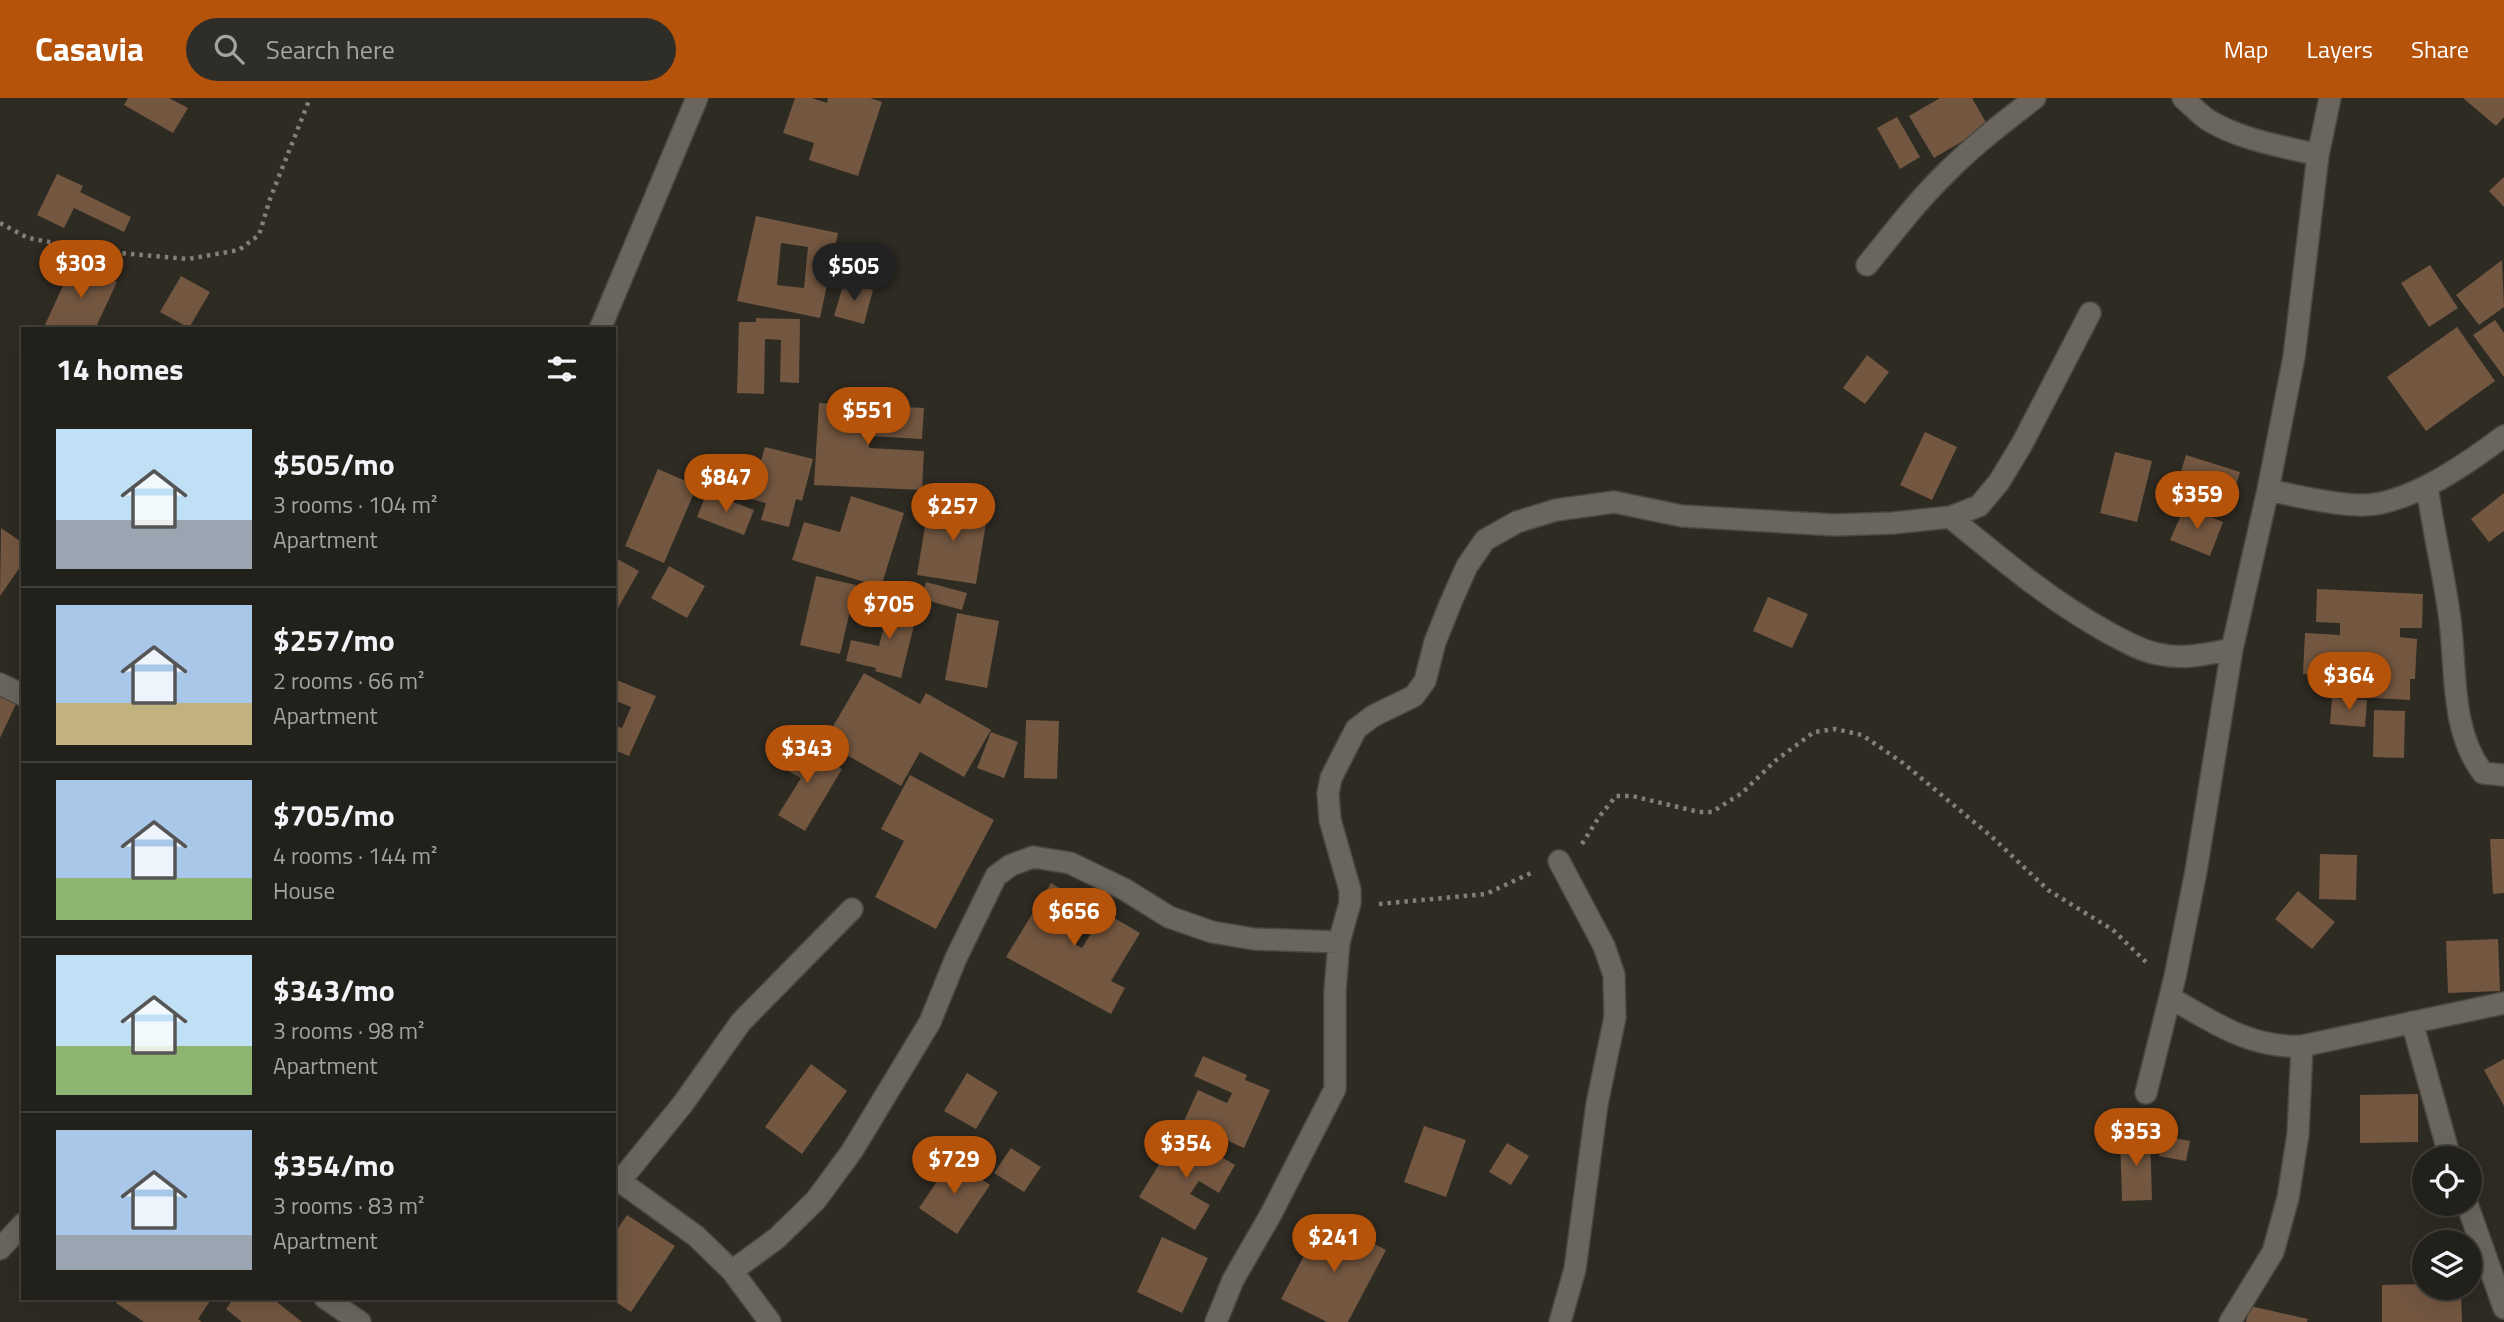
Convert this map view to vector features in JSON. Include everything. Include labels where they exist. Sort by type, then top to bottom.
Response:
[{"type":"street","points":[[601,327],[697,98]]},
{"type":"street","points":[[1867,265],[1905,217],[1948,170],[1993,130],[2035,98]]},
{"type":"street","points":[[2183,98],[2206,119],[2228,130],[2248,138],[2318,155]]},
{"type":"street","points":[[2146,1093],[2173,987],[2196,871],[2232,649],[2269,490],[2294,357],[2318,155],[2330,98]]},
{"type":"street","points":[[1216,1322],[1233,1280],[1271,1214],[1335,1089],[1335,991],[1339,942],[1350,903],[1348,883],[1330,820],[1328,793],[1331,778],[1356,729],[1373,716],[1414,696],[1425,681],[1451,602],[1467,566],[1485,540],[1517,522],[1556,510],[1614,502],[1682,516],[1835,525],[1950,517],[1979,506],[1999,482],[2090,313]]},
{"type":"street","points":[[2269,490],[2319,501],[2362,506],[2400,498],[2427,486],[2504,436]]},
{"type":"street","points":[[2427,486],[2450,617],[2459,714],[2473,760],[2483,773],[2504,775]]},
{"type":"street","points":[[1950,517],[2013,569],[2073,613],[2125,641],[2157,654],[2190,657],[2232,649]]},
{"type":"street","points":[[0,684],[21,694]]},
{"type":"street","points":[[732,1271],[777,1238],[816,1200],[852,1151],[930,1022],[956,958],[996,876],[1011,865],[1033,858],[1070,863],[1124,889],[1169,917],[1212,932],[1254,939],[1339,942]]},
{"type":"street","points":[[1559,861],[1604,946],[1614,975],[1615,1017],[1597,1104],[1575,1269],[1560,1322]]},
{"type":"street","points":[[770,1322],[732,1271],[696,1236],[617,1179],[682,1105],[741,1022],[852,909]]},
{"type":"street","points":[[2173,987],[2245,1039],[2281,1048],[2302,1046],[2504,1003]]},
{"type":"street","points":[[2412,1022],[2447,1146]]},
{"type":"street","points":[[2230,1322],[2273,1252],[2288,1198],[2298,1134],[2302,1046]]},
{"type":"street","points":[[2471,1216],[2504,1308]]},
{"type":"street","points":[[0,1250],[21,1226]]},
{"type":"street","points":[[328,1300],[359,1322]]},
{"type":"path","points":[[0,223],[27,239],[98,251],[187,259],[239,250],[259,235],[270,199],[310,98]]},
{"type":"path","points":[[1350,903],[1384,905],[1486,894],[1559,861],[1584,842],[1616,796],[1632,796],[1699,812],[1712,812],[1742,793],[1775,761],[1814,732],[1835,729],[1862,735],[1903,763],[1992,837],[2049,890],[2113,930],[2173,987]]},
{"type":"building","points":[[128,98],[169,98],[188,108],[173,133],[124,105]]},
{"type":"building","points":[[795,98],[812,98],[827,103],[828,98],[870,98],[882,102],[858,176],[809,160],[814,143],[783,133]]},
{"type":"building","points":[[1940,98],[1972,98],[1988,126],[1934,158],[1909,116]]},
{"type":"building","points":[[2463,98],[2504,98],[2504,117],[2496,126]]},
{"type":"building","points":[[1897,117],[1920,157],[1900,169],[1877,128]]},
{"type":"building","points":[[57,174],[83,186],[80,192],[131,217],[124,232],[74,208],[64,228],[37,215]]},
{"type":"building","points":[[2504,177],[2504,207],[2489,191]]},
{"type":"building","points":[[756,216],[838,233],[820,318],[737,301]],"holes":[[[781,243],[808,247],[804,288],[777,285]]]},
{"type":"building","points":[[2502,260],[2504,307],[2479,325],[2456,295]]},
{"type":"building","points":[[74,262],[117,282],[96,327],[44,327]]},
{"type":"building","points":[[2430,265],[2458,308],[2429,327],[2401,283]]},
{"type":"building","points":[[181,276],[210,292],[190,327],[160,312]]},
{"type":"building","points":[[844,282],[873,290],[864,324],[834,316]]},
{"type":"building","points":[[756,318],[800,319],[799,383],[780,382],[781,340],[765,339],[764,394],[737,393],[739,322],[756,322]]},
{"type":"building","points":[[2495,320],[2504,333],[2504,377],[2473,335]]},
{"type":"building","points":[[2457,327],[2495,381],[2426,431],[2387,377]]},
{"type":"building","points":[[1867,355],[1889,372],[1865,404],[1843,388]]},
{"type":"building","points":[[819,403],[924,408],[922,439],[869,436],[869,448],[924,451],[922,490],[814,485]]},
{"type":"building","points":[[1925,432],[1957,447],[1932,500],[1900,485]]},
{"type":"building","points":[[765,447],[813,459],[802,501],[796,499],[789,527],[761,520],[766,503],[739,496],[746,471],[757,474]]},
{"type":"building","points":[[2115,452],[2152,461],[2137,522],[2100,513]]},
{"type":"building","points":[[2186,455],[2240,472],[2230,505],[2176,488]]},
{"type":"building","points":[[658,469],[697,486],[664,563],[625,546]]},
{"type":"building","points":[[707,492],[754,510],[744,535],[697,517]]},
{"type":"building","points":[[2504,493],[2504,531],[2489,542],[2471,519]]},
{"type":"building","points":[[851,496],[904,513],[881,587],[792,560],[804,522],[840,532]]},
{"type":"building","points":[[929,502],[988,511],[976,584],[917,575]]},
{"type":"building","points":[[2185,506],[2223,522],[2210,556],[2170,540]]},
{"type":"building","points":[[1,528],[21,542],[21,566],[0,596]]},
{"type":"building","points":[[616,558],[639,571],[616,611]]},
{"type":"building","points":[[669,566],[705,586],[687,618],[651,598]]},
{"type":"building","points":[[816,576],[856,585],[840,654],[800,645]]},
{"type":"building","points":[[926,582],[967,593],[962,610],[922,599]]},
{"type":"building","points":[[2317,589],[2423,594],[2422,628],[2400,628],[2400,637],[2417,639],[2415,679],[2410,679],[2410,700],[2373,698],[2374,677],[2303,674],[2305,633],[2340,635],[2340,623],[2316,622]]},
{"type":"building","points":[[1768,597],[1808,614],[1792,648],[1753,631]]},
{"type":"building","points":[[891,598],[919,605],[901,678],[875,671],[876,668],[846,661],[851,640],[879,646]]},
{"type":"building","points":[[957,613],[999,621],[987,688],[945,680]]},
{"type":"building","points":[[864,673],[920,704],[926,693],[991,730],[964,777],[920,752],[901,786],[824,742]]},
{"type":"building","points":[[616,680],[656,696],[629,756],[616,751],[616,726],[622,728],[631,707],[616,701]]},
{"type":"building","points":[[0,696],[16,704],[0,738]]},
{"type":"building","points":[[2332,698],[2367,700],[2365,727],[2330,724]]},
{"type":"building","points":[[2374,710],[2405,711],[2404,758],[2373,757]]},
{"type":"building","points":[[1026,720],[1059,721],[1057,779],[1024,778]]},
{"type":"building","points":[[991,732],[1018,742],[1004,778],[977,768]]},
{"type":"building","points":[[796,742],[842,769],[805,831],[778,815],[801,778],[781,767]]},
{"type":"building","points":[[910,775],[994,820],[936,929],[875,897],[904,841],[881,829]]},
{"type":"building","points":[[2490,839],[2504,839],[2504,893],[2493,894]]},
{"type":"building","points":[[2320,854],[2357,855],[2356,900],[2319,899]]},
{"type":"building","points":[[1051,883],[1094,909],[1073,943],[1082,948],[1104,912],[1140,933],[1111,981],[1125,988],[1111,1014],[1006,957]]},
{"type":"building","points":[[2298,891],[2335,922],[2312,949],[2275,919]]},
{"type":"building","points":[[2498,939],[2500,991],[2448,993],[2446,941]]},
{"type":"building","points":[[1203,1056],[1247,1075],[1245,1080],[1270,1090],[1244,1148],[1184,1121],[1198,1090],[1227,1103],[1232,1093],[1194,1076]]},
{"type":"building","points":[[2504,1059],[2504,1106],[2484,1070]]},
{"type":"building","points":[[811,1064],[847,1091],[802,1154],[765,1127]]},
{"type":"building","points":[[967,1073],[998,1092],[976,1129],[944,1111]]},
{"type":"building","points":[[2418,1094],[2418,1142],[2360,1143],[2360,1095]]},
{"type":"building","points":[[1424,1126],[1466,1140],[1446,1197],[1404,1182]]},
{"type":"building","points":[[1179,1132],[1235,1165],[1219,1193],[1199,1181],[1190,1194],[1210,1205],[1195,1230],[1139,1197]]},
{"type":"building","points":[[2150,1135],[2152,1200],[2122,1201],[2120,1136]]},
{"type":"building","points":[[2163,1136],[2190,1141],[2186,1161],[2159,1156]]},
{"type":"building","points":[[1507,1143],[1529,1156],[1511,1185],[1489,1172]]},
{"type":"building","points":[[1011,1148],[1041,1167],[1024,1192],[994,1173]]},
{"type":"building","points":[[952,1159],[990,1185],[957,1234],[919,1208]]},
{"type":"building","points":[[627,1215],[675,1246],[631,1312],[613,1300],[616,1300],[616,1231]]},
{"type":"building","points":[[1324,1218],[1386,1250],[1348,1322],[1327,1322],[1281,1299]]},
{"type":"building","points":[[1162,1237],[1208,1258],[1182,1313],[1137,1292]]},
{"type":"building","points":[[2412,1284],[2412,1300],[2461,1300],[2462,1322],[2382,1322],[2382,1285]]},
{"type":"building","points":[[118,1300],[211,1300],[198,1319],[202,1322],[144,1322],[116,1303]]},
{"type":"building","points":[[233,1300],[274,1300],[302,1322],[242,1322],[226,1309]]},
{"type":"building","points":[[2250,1306],[2308,1319],[2307,1322],[2246,1322]]}]
